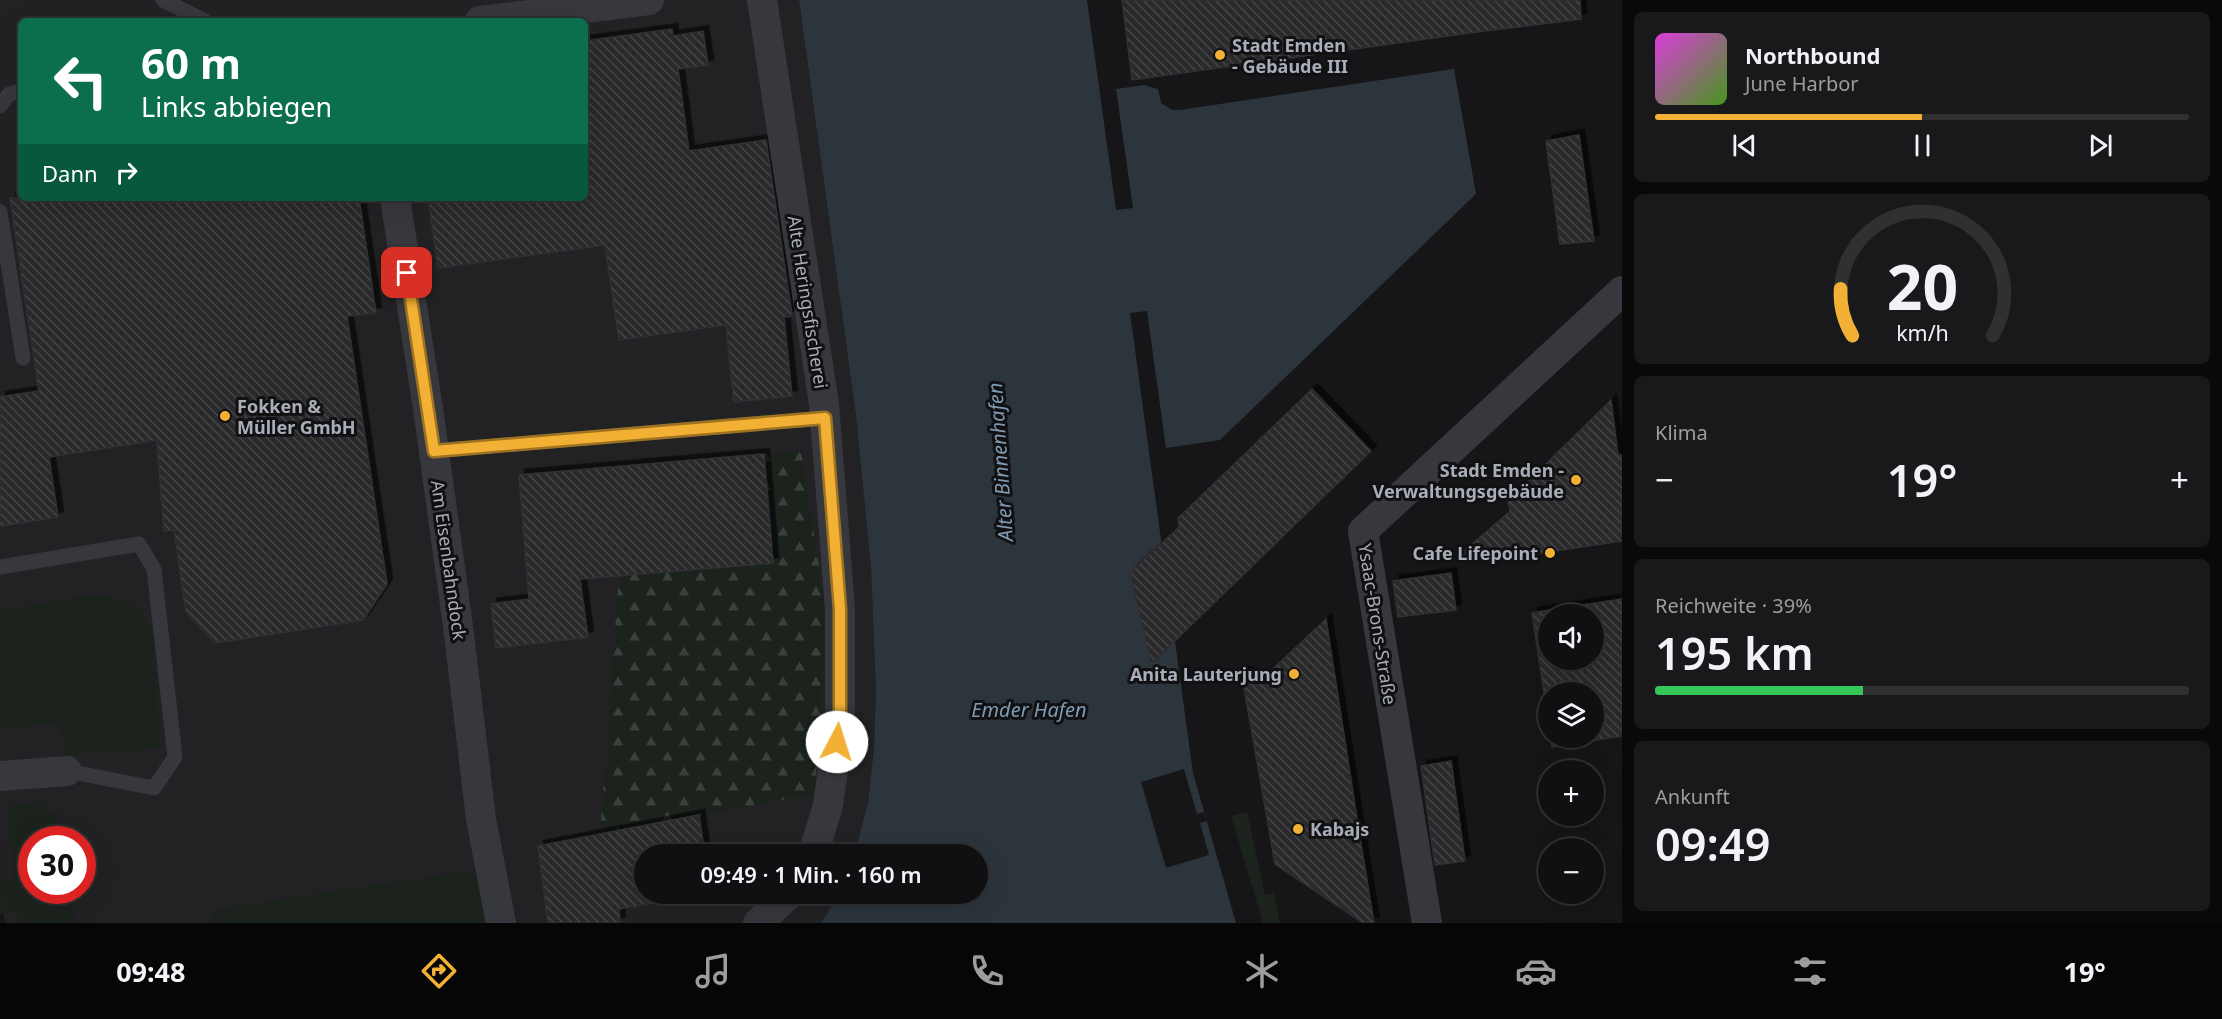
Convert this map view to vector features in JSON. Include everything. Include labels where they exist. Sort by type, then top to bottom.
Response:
[{"type":"street","points":[[504,18],[649,0]]},
{"type":"street","name":"Alte Heringsfischerei","points":[[762,0],[825,418],[840,609],[840,721],[828,805],[816,844]]},
{"type":"street","name":"Am Eisenbahndock","points":[[395,201],[434,451],[481,819],[501,923]]},
{"type":"street","name":"Ysaac-Brons-Straße","points":[[1427,923],[1363,531],[1622,291]]},
{"type":"street","points":[[0,776],[67,771]]},
{"type":"street","points":[[758,923],[778,904]]},
{"type":"lane","points":[[162,0],[200,18]]},
{"type":"lane","points":[[0,106],[9,94],[18,92]]},
{"type":"lane","points":[[0,212],[23,358]]},
{"type":"lane","points":[[434,451],[825,418]]},
{"type":"lane","points":[[0,567],[139,544],[154,568],[175,757],[154,788],[67,771]]},
{"type":"shaded area","points":[[0,0],[799,0],[856,416],[871,568],[876,692],[874,747],[868,803],[857,844],[634,844],[634,904],[833,904],[821,923],[5,923],[0,886]]},
{"type":"green space","points":[[801,451],[827,615],[815,794],[600,834],[619,576],[773,563],[764,454]]},
{"type":"green space","points":[[96,594],[131,602],[145,618],[153,635],[160,748],[65,755],[60,723],[0,728],[0,611]]},
{"type":"green space","points":[[40,801],[54,818],[57,826],[18,826],[18,904],[73,904],[75,923],[18,923],[17,913],[0,914],[0,881],[13,879],[7,807]]},
{"type":"green space","points":[[1247,812],[1265,895],[1274,893],[1280,923],[1263,923],[1231,816]]},
{"type":"green space","points":[[476,870],[487,923],[211,923],[215,909]]},
{"type":"water","name":"Emder Hafen","points":[[799,0],[1087,0],[1116,210],[1133,208],[1116,89],[1144,85],[1158,89],[1161,103],[1172,110],[1180,110],[1454,69],[1476,194],[1220,440],[1166,448],[1147,311],[1130,313],[1193,773],[1236,923],[821,923],[833,904],[988,904],[988,844],[857,844],[868,803],[874,747],[876,692],[871,568],[856,416]]},
{"type":"pier","points":[[1184,769],[1197,814],[1204,812],[1207,821],[1200,823],[1209,855],[1166,868],[1141,782]]},
{"type":"building","name":"Stadt Emden - Gebäude III","points":[[1122,0],[1580,0],[1581,19],[1132,80]]},
{"type":"building","points":[[672,29],[673,36],[703,31],[708,65],[678,69],[689,151],[766,140],[792,316],[784,317],[792,396],[734,402],[726,325],[619,340],[605,245],[438,268],[428,201],[588,201],[588,41]]},
{"type":"building","points":[[1579,135],[1594,241],[1560,244],[1546,141]]},
{"type":"building","name":"Fokken & Müller GmbH","points":[[10,198],[18,198],[18,201],[359,201],[376,313],[347,316],[387,584],[363,620],[215,643],[186,612],[174,530],[164,531],[157,440],[49,457],[58,517],[0,526],[0,397],[39,391]]},
{"type":"building","points":[[1312,389],[1371,451],[1151,664],[1130,572],[1179,527],[1178,518]]},
{"type":"building","name":"Stadt Emden - Verwaltungsgebäude","points":[[1611,400],[1618,455],[1622,455],[1622,541],[1515,557],[1514,546],[1459,555],[1510,511],[1508,501]]},
{"type":"building","points":[[764,454],[773,563],[580,579],[588,637],[496,648],[491,604],[529,599],[519,475]]},
{"type":"building","points":[[1451,573],[1456,610],[1398,617],[1393,581]]},
{"type":"building","points":[[1622,599],[1622,736],[1604,739],[1604,682],[1542,682],[1541,670],[1604,670],[1604,604],[1590,604]]},
{"type":"building","points":[[1538,612],[1538,653],[1532,613]]},
{"type":"building","points":[[1326,619],[1374,923],[1363,923],[1275,864],[1241,671],[1262,679]]},
{"type":"building","points":[[1451,761],[1465,861],[1435,865],[1421,766]]},
{"type":"building","points":[[699,815],[703,844],[634,844],[634,904],[648,904],[619,909],[620,923],[548,923],[538,846]]},
{"type":"place","name":"Stadt Emden - Gebäude III","points":[[1220,55]]},
{"type":"place","name":"Fokken & Müller GmbH","points":[[225,416]]},
{"type":"place","name":"Stadt Emden - Verwaltungsgebäude","points":[[1576,480]]},
{"type":"place","name":"Cafe Lifepoint","points":[[1550,553]]},
{"type":"place","name":"Anita Lauterjung","points":[[1294,674]]},
{"type":"place","name":"Kabajs","points":[[1298,829]]},
{"type":"route","points":[[407,273],[434,451],[825,418],[840,609],[840,721],[837,742]]},
{"type":"water label","name":"Alter Binnenhafen","points":[[1000,462]]}]
